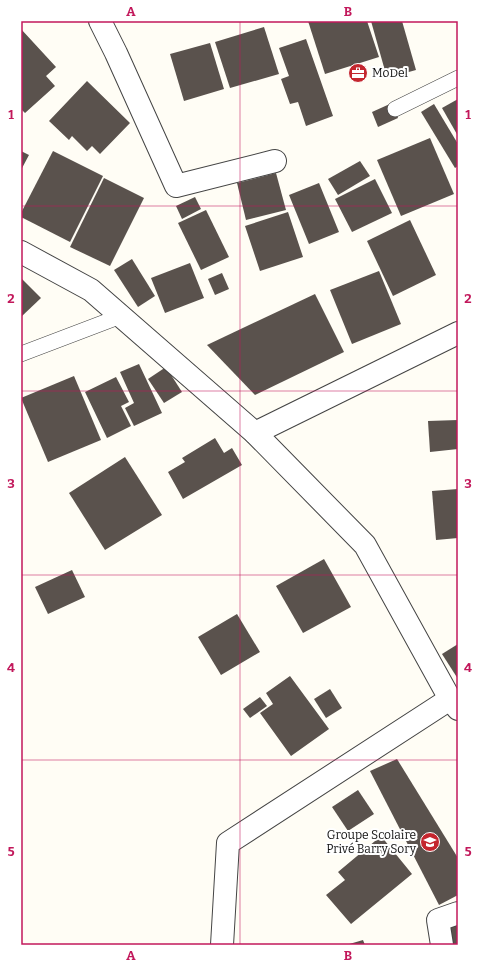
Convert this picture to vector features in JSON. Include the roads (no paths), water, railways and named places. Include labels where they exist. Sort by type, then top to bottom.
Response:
[{"type":"street","points":[[100,21],[176,186],[275,160]]},
{"type":"street","points":[[21,252],[91,290],[255,433],[365,545],[454,704],[228,842],[222,945]]},
{"type":"street","points":[[255,433],[458,333]]},
{"type":"street","points":[[442,945],[438,920],[458,913]]},
{"type":"lane","points":[[395,109],[458,78]]},
{"type":"lane","points":[[21,354],[121,316]]},
{"type":"place","name":"MoDel","points":[[358,73]]},
{"type":"place","name":"Groupe Scolaire Privé Barry Sory","points":[[430,842]]}]
